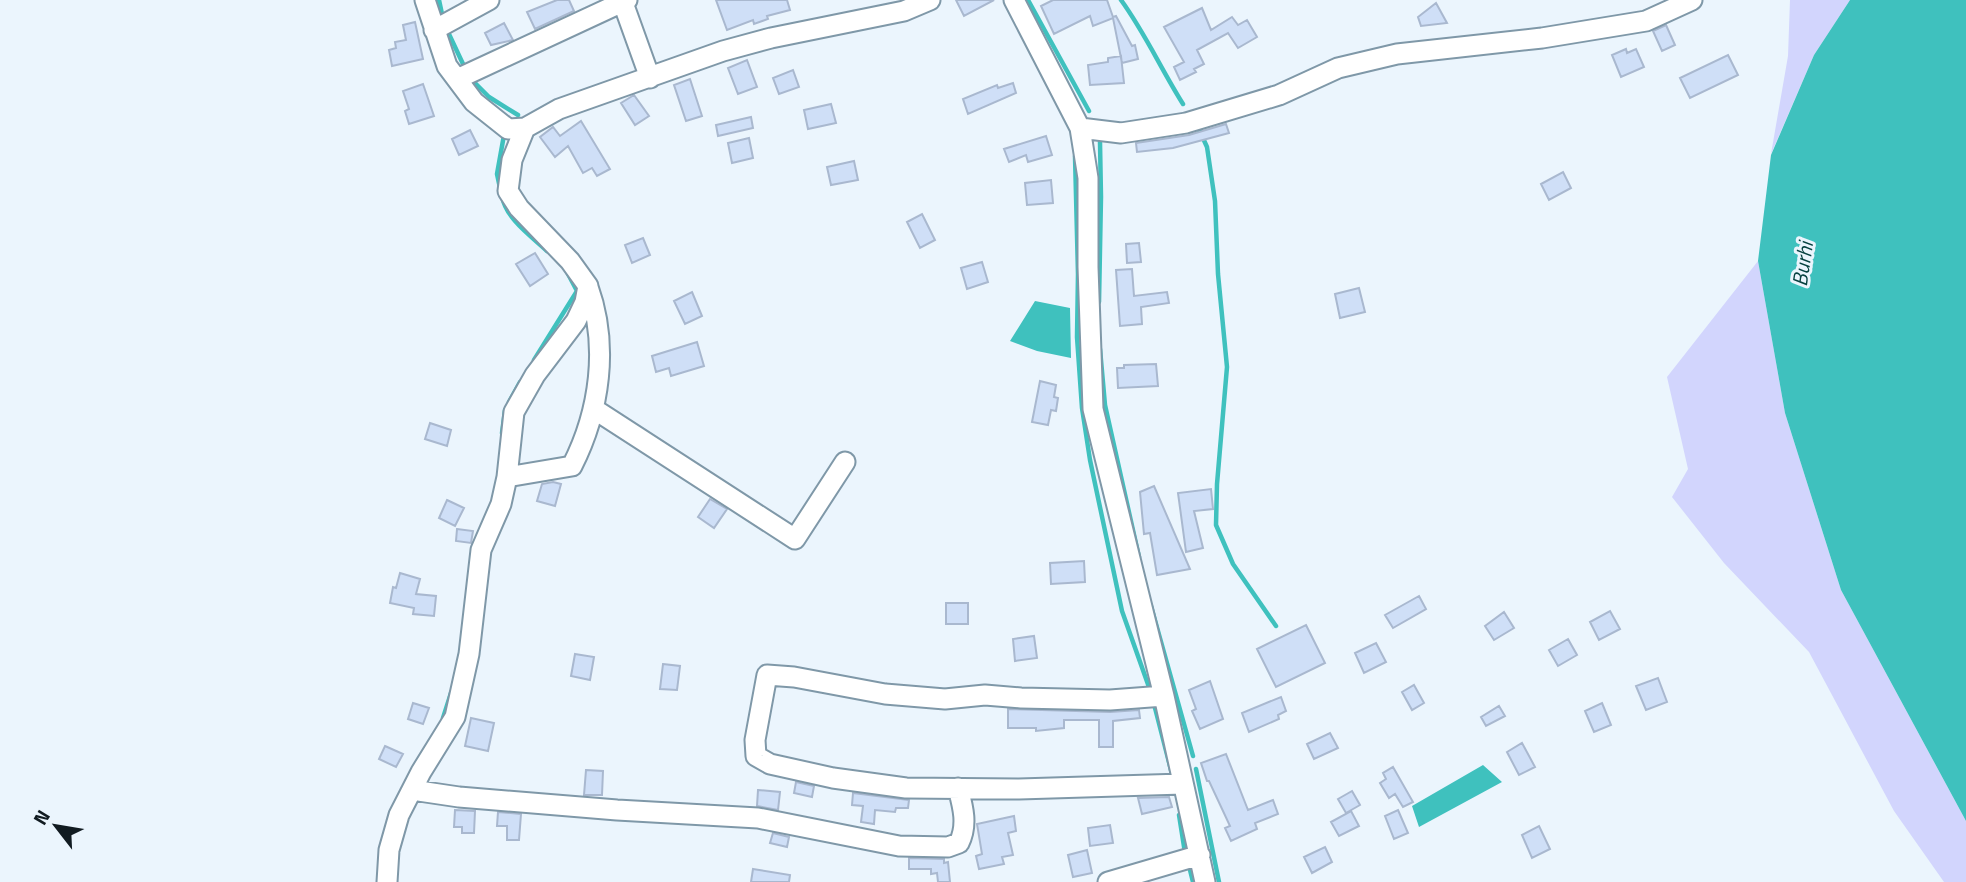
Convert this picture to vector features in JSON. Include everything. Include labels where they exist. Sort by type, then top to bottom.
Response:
[{"type":"street","points":[[425,0],[447,66],[474,103],[508,129],[524,128],[559,109],[723,51],[771,38],[904,11],[930,0]]},
{"type":"street","points":[[434,30],[489,0]]},
{"type":"street","points":[[1014,0],[1080,128],[1088,177],[1093,410],[1164,696],[1205,882]]},
{"type":"street","points":[[1080,128],[1121,133],[1186,123],[1279,95],[1338,68],[1397,54],[1542,38],[1646,21],[1692,0]]},
{"type":"street","points":[[457,79],[624,1],[650,78]]},
{"type":"street","points":[[507,477],[572,466],[594,409],[600,343],[597,311],[588,286],[570,261],[519,208],[508,191],[512,160],[524,128]]},
{"type":"street","points":[[387,882],[389,850],[399,815],[454,717],[469,654],[481,550],[501,504],[507,477],[514,412],[535,375],[576,321],[585,302],[588,286]]},
{"type":"street","points":[[594,409],[795,539],[845,462]]},
{"type":"street","points":[[1164,696],[1110,700],[985,695],[945,699],[885,694],[794,677],[767,675],[755,740],[756,756],[770,764],[833,778],[906,788],[1019,789],[1183,784]]},
{"type":"street","points":[[412,790],[459,797],[617,810],[758,818],[899,846],[948,848],[959,844],[964,832],[958,788]]},
{"type":"street","points":[[1108,882],[1200,855]]},
{"type":"shaded area","points":[[1790,0],[1850,0],[1814,55],[1771,154],[1788,56]]},
{"type":"shaded area","points":[[1758,261],[1785,413],[1841,590],[1966,821],[1966,882],[1944,882],[1894,811],[1809,652],[1724,563],[1672,497],[1688,469],[1667,377]]},
{"type":"water","name":"Burhi","points":[[1850,0],[1966,0],[1966,821],[1841,590],[1785,413],[1758,261],[1771,155],[1814,55]]},
{"type":"water","points":[[1035,301],[1070,308],[1071,358],[1037,351],[1010,341]]},
{"type":"water","points":[[1483,765],[1502,782],[1419,827],[1412,806]]},
{"type":"building","points":[[557,0],[569,0],[574,11],[535,29],[527,12]]},
{"type":"building","points":[[716,0],[787,0],[790,10],[767,16],[768,19],[754,24],[753,20],[727,30]]},
{"type":"building","points":[[956,0],[994,0],[964,16]]},
{"type":"building","points":[[1053,0],[1107,0],[1113,17],[1116,16],[1132,46],[1135,45],[1138,59],[1122,63],[1113,18],[1093,26],[1090,16],[1054,34],[1041,6]]},
{"type":"building","points":[[1436,3],[1447,23],[1421,26],[1418,17]]},
{"type":"building","points":[[1202,8],[1211,30],[1232,17],[1238,25],[1247,20],[1257,37],[1238,48],[1228,33],[1197,50],[1204,64],[1194,69],[1196,72],[1180,80],[1174,67],[1184,62],[1164,27]]},
{"type":"building","points":[[415,22],[423,59],[392,66],[389,50],[396,48],[395,42],[406,40],[403,25]]},
{"type":"building","points":[[504,23],[513,40],[491,45],[485,33]]},
{"type":"building","points":[[1666,25],[1675,45],[1662,51],[1653,31]]},
{"type":"building","points":[[1626,49],[1627,53],[1636,49],[1644,67],[1621,77],[1612,55]]},
{"type":"building","points":[[1728,55],[1738,75],[1690,98],[1680,78]]},
{"type":"building","points":[[1121,56],[1124,83],[1090,85],[1088,65],[1108,62],[1108,58]]},
{"type":"building","points":[[747,60],[757,87],[738,94],[728,68]]},
{"type":"building","points":[[793,70],[799,87],[779,94],[773,78]]},
{"type":"building","points":[[690,79],[702,116],[686,121],[674,85]]},
{"type":"building","points":[[1013,83],[1016,93],[968,114],[963,99],[997,85],[998,88]]},
{"type":"building","points":[[423,84],[434,116],[409,124],[405,111],[409,109],[403,91]]},
{"type":"building","points":[[634,95],[649,116],[635,125],[621,103]]},
{"type":"building","points":[[831,104],[836,123],[808,129],[804,110]]},
{"type":"building","points":[[751,117],[753,128],[718,136],[716,125]]},
{"type":"building","points":[[581,121],[610,169],[597,176],[592,168],[583,173],[568,146],[555,157],[540,137],[553,127],[560,136]]},
{"type":"building","points":[[1226,124],[1229,133],[1173,148],[1137,152],[1136,143],[1189,135]]},
{"type":"building","points":[[470,130],[478,146],[459,155],[452,139]]},
{"type":"building","points":[[1046,136],[1052,155],[1028,162],[1026,155],[1009,162],[1004,149]]},
{"type":"building","points":[[749,138],[753,158],[732,163],[728,143]]},
{"type":"building","points":[[854,161],[858,180],[831,185],[827,167]]},
{"type":"building","points":[[1563,172],[1571,188],[1549,200],[1541,184]]},
{"type":"building","points":[[1051,180],[1053,203],[1027,205],[1025,183]]},
{"type":"building","points":[[922,214],[935,240],[920,248],[907,222]]},
{"type":"building","points":[[643,238],[650,255],[632,263],[625,245]]},
{"type":"building","points":[[1139,243],[1141,262],[1127,263],[1126,244]]},
{"type":"building","points":[[535,253],[548,274],[530,286],[516,264]]},
{"type":"building","points":[[982,262],[988,282],[967,289],[961,268]]},
{"type":"building","points":[[1132,269],[1134,296],[1167,292],[1169,303],[1141,307],[1142,324],[1120,326],[1116,270]]},
{"type":"building","points":[[1359,288],[1365,312],[1340,318],[1335,294]]},
{"type":"building","points":[[692,292],[702,316],[685,324],[674,301]]},
{"type":"building","points":[[697,342],[704,366],[671,376],[669,368],[656,372],[652,356]]},
{"type":"building","points":[[1156,364],[1158,386],[1118,388],[1117,368],[1124,368],[1124,365]]},
{"type":"building","points":[[1040,381],[1056,385],[1056,411],[1051,410],[1048,425],[1032,422]]},
{"type":"building","points":[[430,423],[451,430],[447,446],[425,439]]},
{"type":"building","points":[[542,484],[561,484],[555,506],[537,501]]},
{"type":"building","points":[[1154,486],[1190,569],[1157,575],[1150,533],[1144,534],[1140,492]]},
{"type":"building","points":[[1211,489],[1213,509],[1194,511],[1203,548],[1186,552],[1178,493]]},
{"type":"building","points":[[710,499],[727,509],[714,528],[698,517]]},
{"type":"building","points":[[447,500],[464,508],[455,526],[439,518]]},
{"type":"building","points":[[457,529],[473,531],[471,543],[456,541]]},
{"type":"building","points":[[1084,561],[1085,582],[1051,584],[1050,563]]},
{"type":"building","points":[[400,573],[420,579],[416,594],[436,596],[434,616],[413,614],[414,608],[390,603],[393,587],[396,588]]},
{"type":"building","points":[[1419,596],[1426,609],[1393,628],[1385,615]]},
{"type":"building","points":[[946,603],[968,603],[968,624],[946,624]]},
{"type":"building","points":[[1610,611],[1620,629],[1599,640],[1590,622]]},
{"type":"building","points":[[1504,612],[1514,628],[1494,640],[1485,626]]},
{"type":"building","points":[[1306,625],[1325,663],[1276,687],[1257,649]]},
{"type":"building","points":[[1034,636],[1037,658],[1015,661],[1013,639]]},
{"type":"building","points":[[1568,639],[1577,655],[1558,666],[1549,650]]},
{"type":"building","points":[[1376,643],[1386,662],[1364,673],[1355,653]]},
{"type":"building","points":[[575,654],[594,657],[590,680],[571,676]]},
{"type":"building","points":[[663,664],[680,666],[677,690],[660,689]]},
{"type":"building","points":[[1658,678],[1667,702],[1646,710],[1636,686]]},
{"type":"building","points":[[1210,681],[1223,719],[1200,729],[1192,711],[1196,709],[1189,690]]},
{"type":"building","points":[[1414,685],[1424,703],[1412,710],[1402,692]]},
{"type":"building","points":[[1281,697],[1286,711],[1278,715],[1279,719],[1249,732],[1242,713]]},
{"type":"building","points":[[413,703],[429,708],[423,724],[408,719]]},
{"type":"building","points":[[1602,703],[1611,725],[1594,732],[1585,711]]},
{"type":"building","points":[[1499,706],[1505,716],[1486,726],[1481,717]]},
{"type":"building","points":[[1008,709],[1110,712],[1139,710],[1140,718],[1113,721],[1113,747],[1099,747],[1099,720],[1064,720],[1064,728],[1036,731],[1036,728],[1008,728]]},
{"type":"building","points":[[471,718],[494,723],[488,751],[465,746]]},
{"type":"building","points":[[1330,733],[1338,748],[1314,759],[1307,744]]},
{"type":"building","points":[[1522,743],[1535,767],[1519,775],[1507,752]]},
{"type":"building","points":[[385,746],[403,754],[396,767],[379,759]]},
{"type":"building","points":[[1226,754],[1248,810],[1273,800],[1278,814],[1255,823],[1257,829],[1231,841],[1225,828],[1230,826],[1201,763]]},
{"type":"building","points":[[1393,767],[1413,802],[1403,807],[1395,794],[1389,798],[1380,783],[1386,779],[1383,773]]},
{"type":"building","points":[[586,770],[603,771],[602,795],[584,795]]},
{"type":"building","points":[[796,782],[814,786],[812,797],[794,793]]},
{"type":"building","points":[[758,790],[780,792],[778,810],[757,806]]},
{"type":"building","points":[[1352,791],[1360,805],[1346,813],[1338,799]]},
{"type":"building","points":[[853,793],[909,800],[908,808],[896,808],[895,812],[875,810],[874,824],[861,822],[863,806],[852,805]]},
{"type":"building","points":[[1169,797],[1172,807],[1142,814],[1138,798]]},
{"type":"building","points":[[455,810],[475,811],[474,833],[462,833],[462,827],[454,827]]},
{"type":"building","points":[[1398,810],[1408,833],[1394,839],[1385,816]]},
{"type":"building","points":[[1351,811],[1359,826],[1339,836],[1331,822]]},
{"type":"building","points":[[498,812],[521,814],[519,840],[507,840],[507,826],[497,826]]},
{"type":"building","points":[[1014,816],[1016,831],[1008,833],[1013,855],[1002,857],[1004,864],[979,869],[976,856],[982,854],[977,824]]},
{"type":"building","points":[[1110,825],[1113,843],[1090,846],[1088,828]]},
{"type":"building","points":[[1539,826],[1550,849],[1532,858],[1522,835]]},
{"type":"building","points":[[773,833],[789,837],[787,847],[770,843]]},
{"type":"building","points":[[1325,847],[1332,862],[1312,873],[1304,857]]},
{"type":"building","points":[[1087,850],[1092,873],[1073,877],[1068,855]]},
{"type":"building","points":[[909,858],[944,859],[944,863],[948,862],[950,882],[938,882],[937,873],[931,874],[931,869],[909,869]]},
{"type":"building","points":[[753,869],[790,875],[789,882],[751,882]]},
{"type":"waterway","points":[[439,0],[442,14]]},
{"type":"waterway","points":[[1028,0],[1089,111]]},
{"type":"waterway","points":[[1121,0],[1183,104]]},
{"type":"waterway","points":[[448,32],[463,64]]},
{"type":"waterway","points":[[473,81],[489,97],[518,115]]},
{"type":"waterway","points":[[1197,125],[1207,147],[1215,201],[1218,274],[1227,367],[1216,525],[1233,564],[1276,626]]},
{"type":"waterway","points":[[500,188],[497,174],[504,135]]},
{"type":"waterway","points":[[1099,302],[1100,142]]},
{"type":"waterway","points":[[1075,156],[1077,337],[1082,408],[1090,460],[1122,611],[1150,690]]},
{"type":"waterway","points":[[502,196],[514,220],[547,251]]},
{"type":"waterway","points":[[534,360],[577,291],[567,272]]},
{"type":"waterway","points":[[1100,349],[1105,405],[1139,557]]},
{"type":"waterway","points":[[509,402],[520,382]]},
{"type":"waterway","points":[[502,433],[505,410]]},
{"type":"waterway","points":[[1151,606],[1193,756]]},
{"type":"waterway","points":[[443,718],[451,693]]},
{"type":"waterway","points":[[1154,704],[1172,774]]},
{"type":"waterway","points":[[1196,769],[1219,882]]},
{"type":"waterway","points":[[1179,815],[1185,853]]},
{"type":"waterway","points":[[1190,870],[1193,882]]}]
